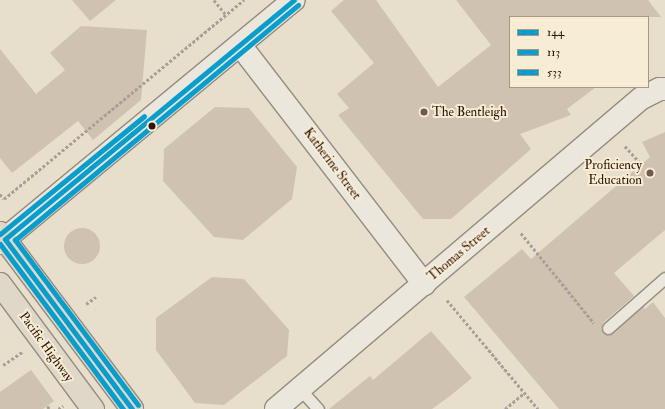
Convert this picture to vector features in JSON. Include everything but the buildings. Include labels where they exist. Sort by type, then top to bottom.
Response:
[{"type":"highway","points":[[2,239],[132,409]]},
{"type":"highway","name":"Pacific Highway","points":[[0,284],[93,409]]},
{"type":"street","points":[[2,239],[294,0]]},
{"type":"street","name":"Katherine Street","points":[[240,45],[424,284]]},
{"type":"street","name":"Thomas Street","points":[[276,409],[642,98],[665,89]]},
{"type":"lane","points":[[603,328],[665,278]]},
{"type":"lane","points":[[300,389],[318,409]]},
{"type":"path","points":[[214,0],[226,15]]},
{"type":"path","points":[[0,194],[4,198],[244,0]]},
{"type":"path","points":[[625,146],[642,164]]},
{"type":"path","points":[[521,233],[603,328]]},
{"type":"path","points":[[86,304],[96,297]]},
{"type":"path","points":[[447,300],[538,409]]},
{"type":"path","points":[[3,365],[22,352]]},
{"type":"path","points":[[505,409],[524,393]]},
{"type":"path","points":[[58,409],[63,406]]},
{"type":"transit line","name":"144","points":[[132,409],[5,239],[294,0]]},
{"type":"transit line","name":"113","points":[[138,405],[15,240],[298,5]]},
{"type":"transit line","name":"533","points":[[0,234],[144,116]]},
{"type":"transit line","name":"533","points":[[0,244],[123,409]]},
{"type":"place","name":"The Bentleigh","points":[[424,112]]},
{"type":"place","name":"Proficiency Education","points":[[650,173]]}]
